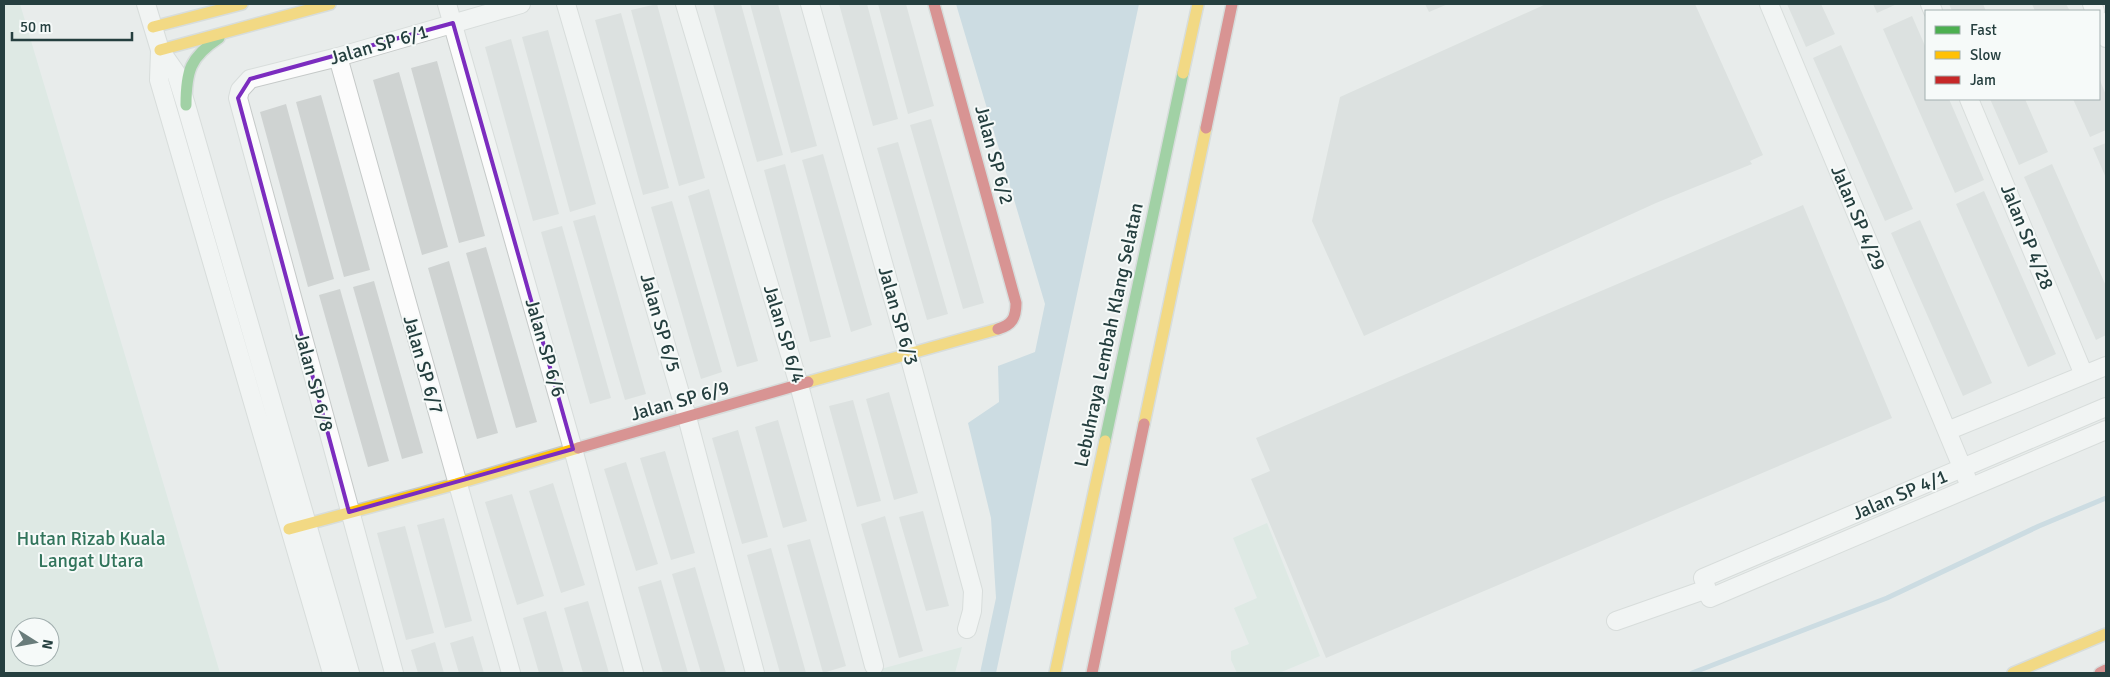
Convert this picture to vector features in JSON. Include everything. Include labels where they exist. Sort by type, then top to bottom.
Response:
[{"type":"main road","points":[[153,27],[242,4]]},
{"type":"main road","points":[[160,50],[330,4]]},
{"type":"main road","name":"Jalan SP 6/2","points":[[934,4],[1016,303],[1016,316]]},
{"type":"main road","name":"Lebuhraya Lembah Klang Selatan","points":[[1055,673],[1198,4]]},
{"type":"main road","points":[[1092,673],[1232,4]]},
{"type":"main road","points":[[184,8],[225,9]]},
{"type":"main road","points":[[186,105],[185,80],[190,63],[204,47],[231,31]]},
{"type":"main road","name":"Jalan SP 6/9","points":[[289,529],[456,484],[1008,326],[1016,316]]},
{"type":"main road","points":[[2013,673],[2106,634]]},
{"type":"main road","points":[[2100,673],[2106,670]]},
{"type":"street","points":[[146,4],[160,50],[176,73],[186,105],[350,673]]},
{"type":"street","name":"Jalan SP 6/6","points":[[447,4],[573,449],[634,673]]},
{"type":"street","name":"Jalan SP 6/1","points":[[240,90],[250,79],[338,57],[521,4]]},
{"type":"street","name":"Jalan SP 6/5","points":[[566,4],[687,417],[755,673]]},
{"type":"street","name":"Jalan SP 6/4","points":[[685,4],[799,385],[874,666]]},
{"type":"street","name":"Jalan SP 6/3","points":[[810,4],[973,591],[972,611],[967,629]]},
{"type":"street","name":"Jalan SP 4/29","points":[[1768,4],[1970,488]]},
{"type":"street","points":[[2100,23],[2106,38]]},
{"type":"street","points":[[160,50],[159,80],[332,673]]},
{"type":"street","name":"Jalan SP 6/7","points":[[338,57],[456,484],[511,673]]},
{"type":"street","name":"Jalan SP 6/8","points":[[240,90],[238,98],[240,111],[394,673]]},
{"type":"street","name":"Jalan SP 4/28","points":[[1969,100],[2084,376]]},
{"type":"street","points":[[1947,431],[2106,366]]},
{"type":"street","name":"Jalan SP 4/1","points":[[2106,407],[1703,578],[1710,598],[2106,430]]},
{"type":"street","points":[[1616,621],[1707,588]]},
{"type":"highlighted area","points":[[453,23],[573,449],[349,512],[238,98],[250,79]]},
{"type":"green space","name":"Hutan Rizab Kuala Langat Utara","points":[[4,4],[20,4],[220,673],[4,673]]},
{"type":"green space","points":[[1267,523],[1320,656],[1279,673],[1237,673],[1231,660],[1231,651],[1249,644],[1234,608],[1257,598],[1233,538]]},
{"type":"green space","points":[[962,647],[955,673],[866,673]]},
{"type":"water","points":[[956,4],[1139,4],[996,673],[980,673],[996,598],[991,518],[968,423],[999,402],[998,366],[1035,352],[1045,304]]},
{"type":"building","points":[[657,4],[705,178],[679,186],[631,10]]},
{"type":"building","points":[[713,4],[741,4],[783,155],[757,162]]},
{"type":"building","points":[[750,4],[778,4],[817,146],[791,153]]},
{"type":"building","points":[[839,4],[867,4],[898,119],[873,126]]},
{"type":"building","points":[[878,4],[906,4],[934,106],[908,114]]},
{"type":"building","points":[[1425,4],[1448,4],[1429,12]]},
{"type":"building","points":[[1546,4],[1695,4],[1763,155],[1750,161],[1752,164],[1656,203],[1364,336],[1312,221],[1340,97]]},
{"type":"building","points":[[1787,4],[1821,4],[1835,34],[1806,47]]},
{"type":"building","points":[[1873,4],[1897,4],[1877,13]]},
{"type":"building","points":[[1949,4],[1983,4],[1986,10],[1952,10]]},
{"type":"building","points":[[2032,4],[2066,4],[2069,10],[2035,10]]},
{"type":"building","points":[[621,13],[669,188],[643,195],[595,20]]},
{"type":"building","points":[[1912,16],[1925,46],[1925,100],[1949,100],[1984,180],[1955,193],[1883,29]]},
{"type":"building","points":[[548,30],[596,204],[570,212],[522,37]]},
{"type":"building","points":[[511,39],[559,214],[533,221],[485,47]]},
{"type":"building","points":[[1841,45],[1913,209],[1885,221],[1813,58]]},
{"type":"building","points":[[437,61],[485,236],[459,243],[411,68]]},
{"type":"building","points":[[399,72],[448,247],[422,255],[373,80]]},
{"type":"building","points":[[2100,80],[2106,95],[2106,130],[2090,137],[2073,100],[2100,100]]},
{"type":"building","points":[[321,95],[370,270],[344,277],[296,102]]},
{"type":"building","points":[[1990,100],[2025,100],[2048,152],[2019,165]]},
{"type":"building","points":[[286,104],[334,279],[308,287],[260,112]]},
{"type":"building","points":[[931,119],[984,303],[963,309],[910,125]]},
{"type":"building","points":[[898,142],[948,314],[927,320],[877,148]]},
{"type":"building","points":[[2106,143],[2106,178],[2093,148]]},
{"type":"building","points":[[823,154],[872,325],[851,332],[802,160]]},
{"type":"building","points":[[785,164],[831,337],[810,342],[764,170]]},
{"type":"building","points":[[2052,164],[2106,286],[2106,335],[2096,340],[2024,177]]},
{"type":"building","points":[[709,189],[758,361],[737,367],[688,196]]},
{"type":"building","points":[[1984,191],[2056,354],[2028,367],[1956,204]]},
{"type":"building","points":[[672,201],[722,372],[701,379],[651,207]]},
{"type":"building","points":[[1803,205],[1892,418],[1326,658],[1251,479],[1270,471],[1256,438]]},
{"type":"building","points":[[595,215],[646,394],[625,400],[573,221]]},
{"type":"building","points":[[1920,220],[1992,383],[1963,396],[1891,233]]},
{"type":"building","points":[[562,226],[611,398],[590,404],[541,232]]},
{"type":"building","points":[[486,247],[537,422],[516,428],[466,253]]},
{"type":"building","points":[[449,261],[498,433],[477,439],[428,268]]},
{"type":"building","points":[[374,281],[423,453],[402,459],[353,287]]},
{"type":"building","points":[[340,289],[389,461],[368,467],[319,295]]},
{"type":"building","points":[[889,392],[918,493],[894,500],[866,399]]},
{"type":"building","points":[[853,400],[881,501],[857,507],[829,406]]},
{"type":"building","points":[[778,420],[807,521],[783,528],[755,427]]},
{"type":"building","points":[[738,430],[768,537],[742,544],[712,438]]},
{"type":"building","points":[[665,451],[695,553],[671,560],[640,458]]},
{"type":"building","points":[[626,462],[658,564],[636,571],[604,469]]},
{"type":"building","points":[[553,483],[585,585],[561,593],[529,491]]},
{"type":"building","points":[[512,494],[544,596],[517,605],[485,502]]},
{"type":"building","points":[[923,511],[949,606],[926,611],[899,517]]},
{"type":"building","points":[[885,516],[923,651],[899,658],[861,524]]},
{"type":"building","points":[[444,518],[472,621],[445,628],[417,525]]},
{"type":"building","points":[[405,526],[434,633],[406,640],[377,533]]},
{"type":"building","points":[[810,539],[846,666],[823,673],[787,545]]},
{"type":"building","points":[[771,548],[806,673],[780,673],[747,555]]},
{"type":"building","points":[[695,567],[726,673],[701,673],[672,574]]},
{"type":"building","points":[[661,580],[688,673],[663,673],[638,587]]},
{"type":"building","points":[[588,601],[609,673],[583,673],[564,608]]},
{"type":"building","points":[[546,611],[564,673],[539,673],[523,618]]},
{"type":"building","points":[[473,636],[484,673],[459,673],[450,643]]},
{"type":"building","points":[[435,642],[444,673],[418,673],[411,650]]},
{"type":"waterway","points":[[1692,673],[1887,598],[2039,526],[2106,498]]},
{"type":"traffic: fast","points":[[186,105],[187,83],[192,66],[202,52],[219,38]]},
{"type":"traffic: fast","points":[[1105,441],[1183,73]]},
{"type":"traffic: slow","points":[[153,27],[242,4]]},
{"type":"traffic: slow","points":[[160,50],[330,4]]},
{"type":"traffic: slow","points":[[1183,73],[1198,4]]},
{"type":"traffic: slow","points":[[1144,424],[1206,128]]},
{"type":"traffic: slow","points":[[808,382],[998,329]]},
{"type":"traffic: slow","points":[[1055,673],[1105,441]]},
{"type":"traffic: slow","points":[[289,529],[456,484],[578,448]]},
{"type":"traffic: slow","points":[[2013,673],[2106,634]]},
{"type":"traffic: jam","points":[[934,4],[1016,303],[1014,317],[1010,323],[998,329]]},
{"type":"traffic: jam","points":[[1206,128],[1232,4]]},
{"type":"traffic: jam","points":[[578,448],[808,382]]},
{"type":"traffic: jam","points":[[1092,673],[1144,424]]},
{"type":"traffic: jam","points":[[2100,673],[2106,670]]}]
